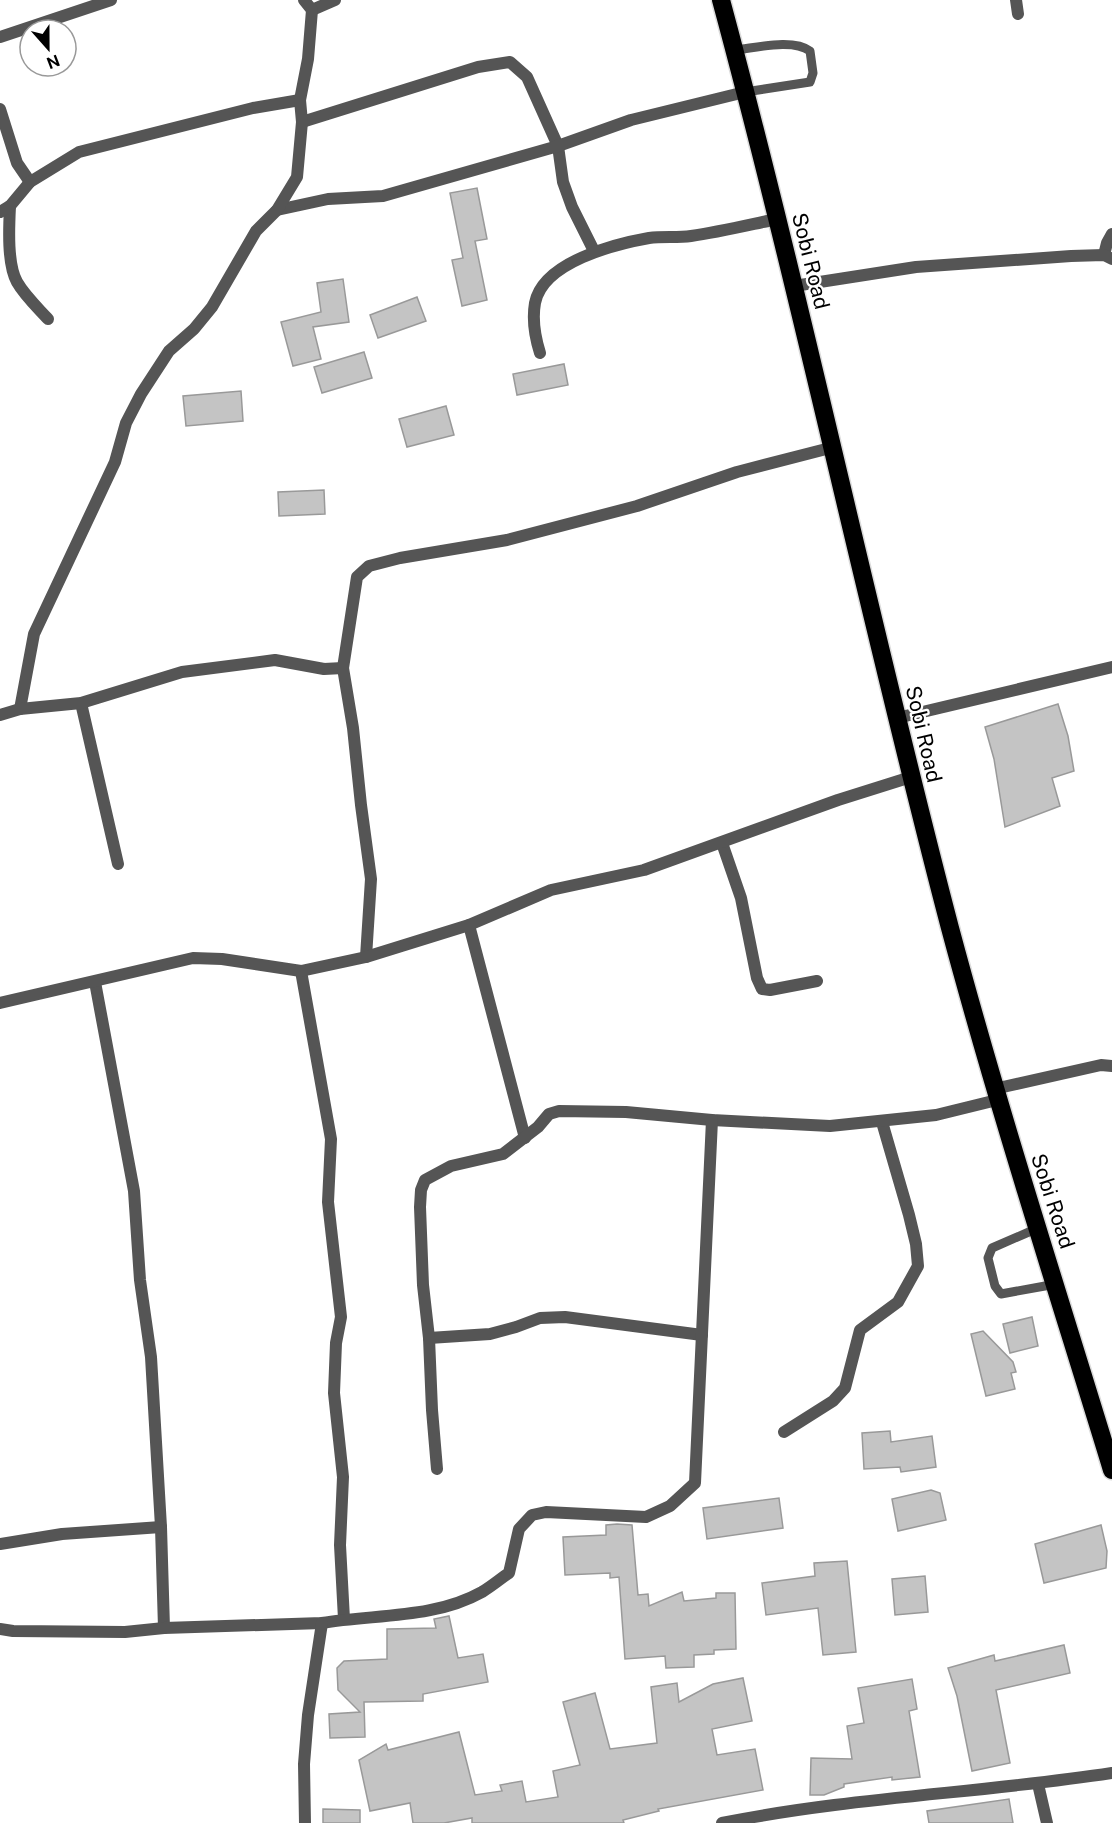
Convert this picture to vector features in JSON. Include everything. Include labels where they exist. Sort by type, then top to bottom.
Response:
[{"type":"highway","name":"Sobi Road","points":[[721,0],[834,447],[911,777],[996,1095],[1112,1470]]},
{"type":"street","points":[[0,37],[111,0]]},
{"type":"street","points":[[20,709],[34,634],[115,462],[126,423],[141,394],[169,351],[194,329],[212,307],[256,231],[277,210],[297,177],[302,122],[300,100],[308,59],[308,5],[335,0]]},
{"type":"street","points":[[1016,0],[1018,14]]},
{"type":"street","points":[[302,122],[478,67],[510,62],[527,77],[558,146],[563,182],[572,207],[594,251]]},
{"type":"street","points":[[277,210],[328,199],[383,196],[558,146],[631,120],[745,92]]},
{"type":"street","points":[[48,319],[16,280],[11,260],[5,209],[30,182],[79,152],[253,108],[300,100]]},
{"type":"street","points":[[0,109],[17,163],[30,182]]},
{"type":"street","points":[[540,353],[533,318],[535,301],[543,286],[571,263],[594,251],[651,238],[690,236],[777,219]]},
{"type":"street","points":[[794,286],[916,267],[1071,256],[1108,257],[1107,243],[1112,234]]},
{"type":"street","points":[[366,957],[371,879],[353,728],[343,668],[357,577],[369,566],[400,558],[507,540],[637,506],[737,472],[834,447]]},
{"type":"street","points":[[0,715],[20,709],[81,703],[182,672],[274,660],[324,669],[343,668]]},
{"type":"street","points":[[897,718],[1112,667]]},
{"type":"street","points":[[81,703],[118,864]]},
{"type":"street","points":[[0,1003],[193,958],[222,959],[301,971],[366,957],[469,925],[551,890],[644,870],[838,800],[911,777]]},
{"type":"street","points":[[722,843],[741,898],[757,978],[762,989],[770,990],[817,981]]},
{"type":"street","points":[[469,925],[525,1138]]},
{"type":"street","points":[[301,971],[331,1139],[328,1202],[341,1317],[336,1343],[334,1393],[343,1477],[340,1545],[344,1619]]},
{"type":"street","points":[[95,982],[134,1191],[140,1280],[151,1357],[164,1628]]},
{"type":"street","points":[[438,1469],[423,1285],[420,1207],[421,1190],[425,1180],[451,1167],[503,1154],[538,1128],[549,1114],[559,1111],[626,1112],[712,1120],[830,1126],[882,1122],[936,1116],[996,1095],[1101,1065],[1112,1066]]},
{"type":"street","points":[[0,1629],[125,1632],[164,1628],[322,1623],[409,1613],[444,1606],[481,1592],[509,1573],[519,1530],[532,1515],[546,1512],[646,1517],[670,1506],[695,1483],[712,1120]]},
{"type":"street","points":[[784,1432],[833,1401],[846,1388],[860,1330],[898,1302],[918,1266],[916,1244],[909,1215],[882,1122]]},
{"type":"street","points":[[429,1338],[490,1334],[540,1318],[565,1317],[702,1335]]},
{"type":"street","points":[[0,1544],[62,1534],[160,1527]]},
{"type":"street","points":[[305,1823],[308,1715],[322,1623]]},
{"type":"street","points":[[722,1823],[891,1798],[1038,1784],[1112,1773]]},
{"type":"street","points":[[1038,1784],[1047,1823]]},
{"type":"lane","points":[[735,50],[791,44],[803,46],[810,51],[813,73],[810,82],[745,92]]},
{"type":"lane","points":[[1038,1228],[992,1248],[988,1258],[995,1287],[1000,1294],[1056,1284]]},
{"type":"building","points":[[477,188],[487,239],[475,241],[487,300],[462,306],[452,260],[463,258],[450,193]]},
{"type":"building","points":[[343,279],[349,322],[313,327],[321,359],[293,366],[281,322],[321,312],[317,283]]},
{"type":"building","points":[[417,297],[426,321],[378,338],[370,315]]},
{"type":"building","points":[[364,352],[372,378],[322,393],[314,367]]},
{"type":"building","points":[[564,364],[568,385],[517,395],[513,374]]},
{"type":"building","points":[[241,391],[243,421],[186,426],[183,396]]},
{"type":"building","points":[[446,406],[454,435],[407,447],[399,419]]},
{"type":"building","points":[[324,490],[325,514],[279,516],[278,492]]},
{"type":"building","points":[[1058,704],[1068,736],[1074,771],[1052,778],[1060,806],[1005,827],[994,759],[985,727]]},
{"type":"building","points":[[1032,1317],[1038,1346],[1010,1353],[1003,1324]]},
{"type":"building","points":[[983,1331],[1013,1362],[1016,1372],[1011,1373],[1015,1389],[986,1396],[971,1334]]},
{"type":"building","points":[[890,1431],[891,1442],[932,1436],[936,1467],[901,1472],[900,1467],[864,1469],[862,1433]]},
{"type":"building","points":[[931,1490],[940,1493],[946,1520],[898,1531],[892,1499]]},
{"type":"building","points":[[779,1498],[783,1528],[707,1539],[703,1508]]},
{"type":"building","points":[[606,1525],[632,1525],[638,1595],[648,1594],[649,1606],[682,1592],[684,1601],[716,1598],[716,1593],[735,1593],[736,1649],[714,1650],[714,1654],[694,1655],[694,1667],[666,1668],[665,1656],[625,1659],[619,1577],[610,1578],[610,1573],[565,1575],[563,1537],[606,1535]]},
{"type":"building","points":[[1101,1525],[1107,1551],[1106,1568],[1044,1583],[1035,1544]]},
{"type":"building","points":[[847,1561],[856,1652],[823,1655],[818,1608],[766,1615],[762,1583],[815,1576],[814,1563]]},
{"type":"building","points":[[925,1576],[928,1612],[895,1615],[892,1579]]},
{"type":"building","points":[[449,1616],[458,1658],[483,1654],[488,1682],[423,1694],[423,1701],[364,1702],[365,1737],[330,1738],[329,1714],[360,1712],[338,1690],[337,1668],[344,1661],[387,1659],[387,1629],[436,1628],[434,1619]]},
{"type":"building","points":[[1064,1645],[1070,1673],[996,1690],[1010,1763],[972,1771],[957,1696],[948,1668],[994,1655],[995,1661]]},
{"type":"building","points":[[743,1678],[752,1721],[712,1729],[717,1755],[755,1749],[763,1790],[658,1809],[659,1811],[623,1820],[624,1823],[472,1823],[472,1818],[444,1823],[413,1823],[410,1803],[370,1811],[359,1760],[386,1744],[388,1750],[459,1732],[475,1795],[502,1791],[500,1785],[522,1781],[526,1802],[558,1797],[553,1771],[580,1765],[563,1702],[595,1693],[610,1749],[657,1743],[651,1687],[677,1683],[679,1702],[713,1684]]},
{"type":"building","points":[[912,1679],[917,1709],[909,1711],[920,1777],[892,1780],[892,1777],[844,1784],[844,1787],[824,1795],[810,1795],[811,1758],[852,1759],[847,1726],[864,1723],[858,1688]]},
{"type":"building","points":[[1009,1799],[1013,1823],[929,1823],[927,1811]]},
{"type":"building","points":[[323,1809],[360,1810],[360,1823],[323,1823]]}]
